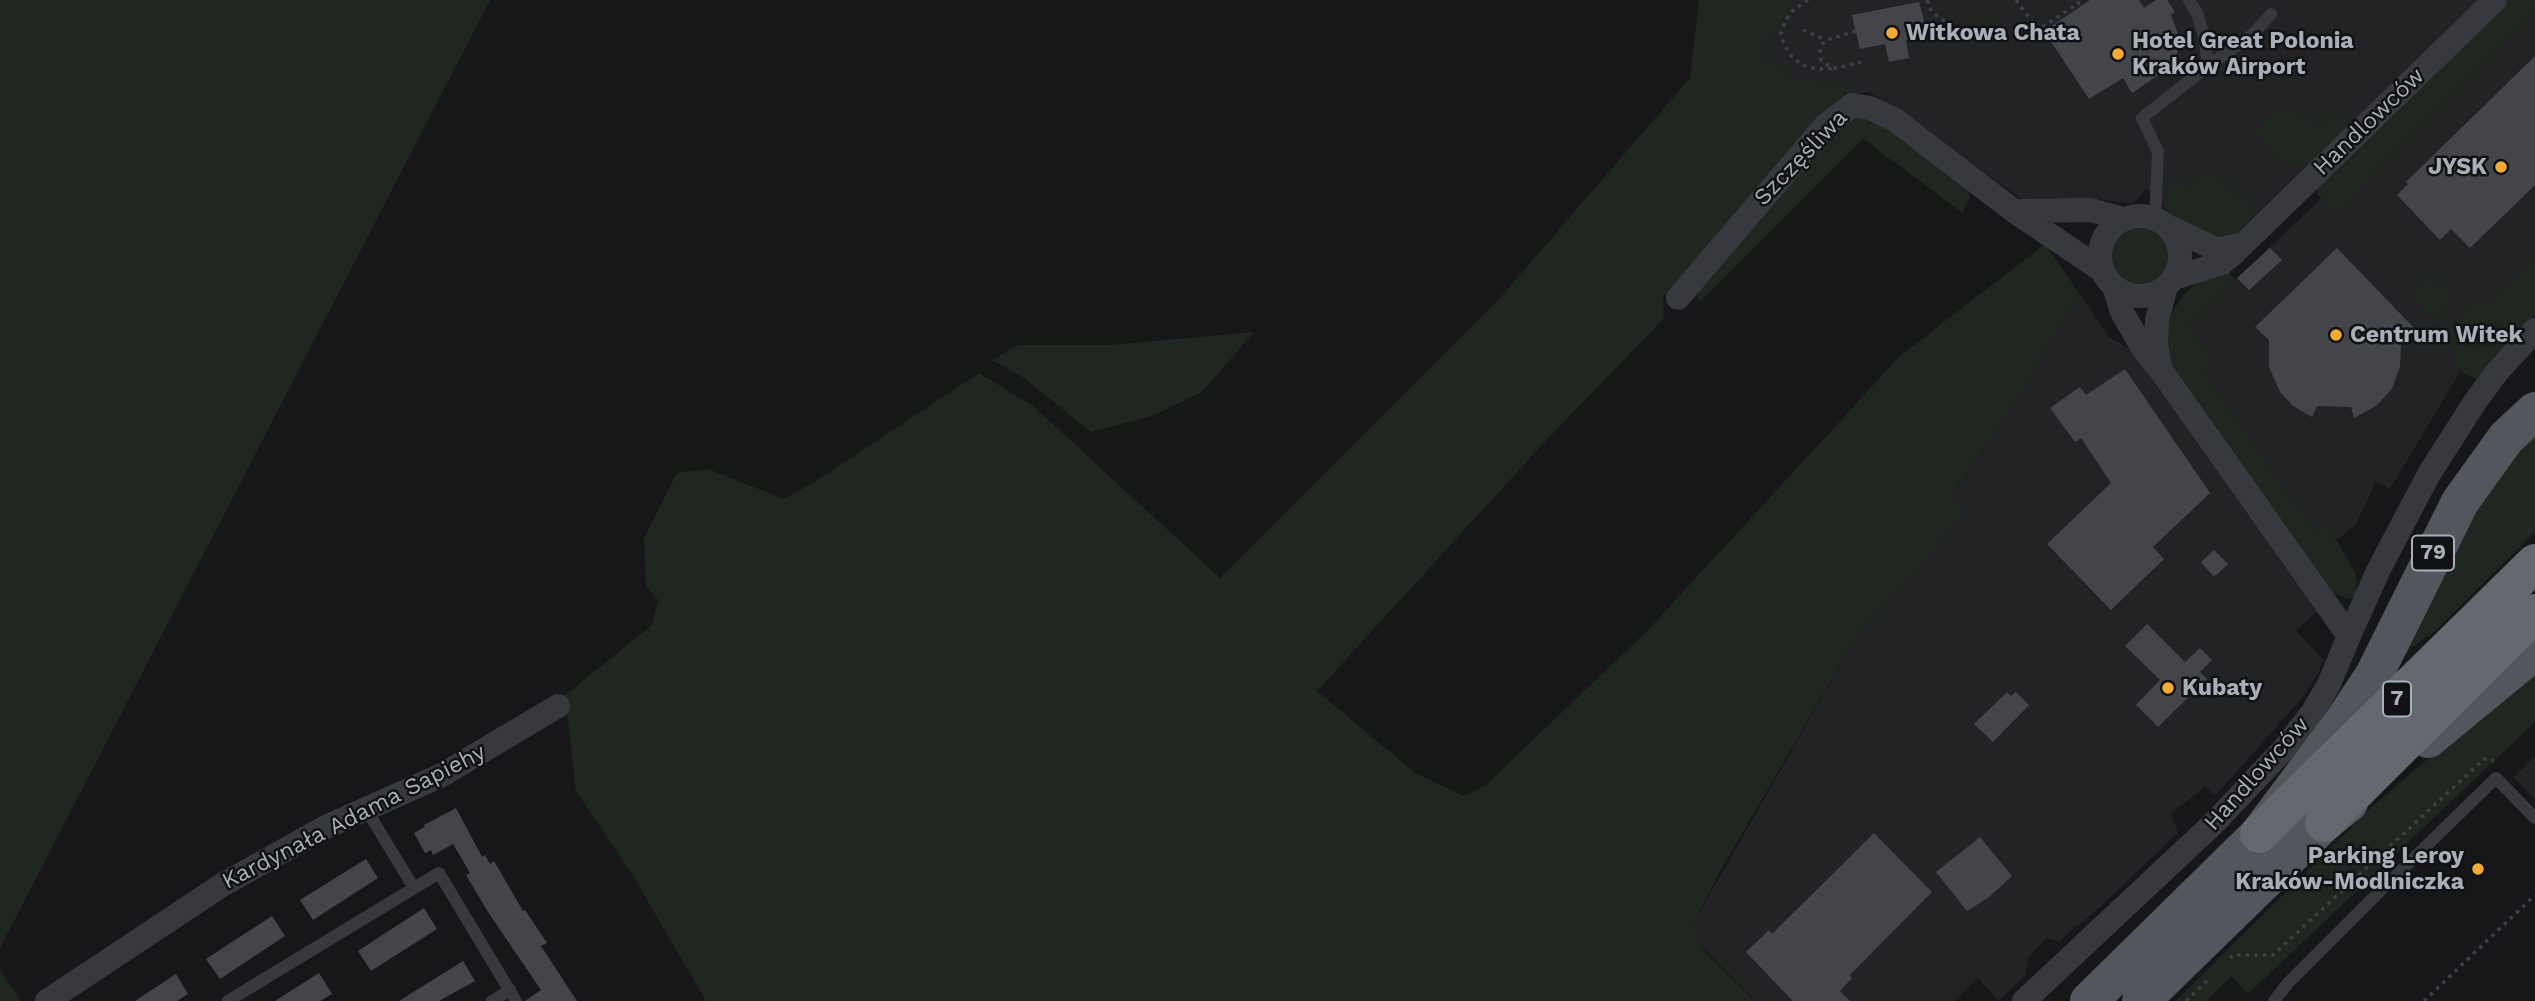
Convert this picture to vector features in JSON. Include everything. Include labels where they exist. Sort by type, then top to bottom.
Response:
[{"type":"highway","name":"7","points":[[2259,834],[2535,563]]},
{"type":"highway","name":"7","points":[[2324,823],[2535,613]]},
{"type":"main road","name":"79","points":[[2259,834],[2343,722],[2374,675],[2460,502],[2506,438],[2535,411]]},
{"type":"main road","points":[[2324,823],[2535,651]]},
{"type":"main road","name":"7","points":[[2141,1001],[2324,823]]},
{"type":"main road","name":"7","points":[[2089,1001],[2259,834]]},
{"type":"street","name":"Handlowców","points":[[2170,282],[2222,262],[2243,244],[2495,0]]},
{"type":"street","name":"Szczęśliwa","points":[[1678,298],[1819,133],[1852,105],[1870,107],[1895,120],[2109,279]]},
{"type":"street","points":[[2014,211],[2091,210],[2124,219]]},
{"type":"street","points":[[2243,244],[2216,249],[2161,222],[2134,216],[2124,219],[2106,235],[2101,259],[2122,312],[2144,350],[2348,636]]},
{"type":"street","points":[[2160,369],[2156,343],[2157,320],[2180,256],[2179,245],[2161,222]]},
{"type":"street","points":[[2109,279],[2130,295],[2143,296],[2155,293],[2170,282]]},
{"type":"street","name":"Handlowców","points":[[2024,1001],[2215,822],[2283,750],[2313,712],[2379,569],[2429,474],[2497,372],[2535,330]]},
{"type":"street","name":"Kardynała Adama Sapiehy","points":[[47,1001],[222,885],[305,838],[442,775],[558,706]]},
{"type":"lane","points":[[2189,0],[2197,13],[2204,36],[2208,66]]},
{"type":"lane","points":[[2161,222],[2158,152],[2142,118],[2252,35],[2271,15]]},
{"type":"lane","points":[[2274,1001],[2289,982],[2496,778],[2535,818]]},
{"type":"lane","points":[[366,809],[414,888]]},
{"type":"lane","points":[[228,1001],[439,873],[513,996],[492,1001]]},
{"type":"path","points":[[1808,0],[1791,12],[1785,21],[1781,34],[1789,54],[1802,65],[1818,69],[1861,62]]},
{"type":"path","points":[[1927,0],[1932,13],[1951,25],[1987,34]]},
{"type":"path","points":[[2016,0],[2038,30],[2079,3],[2073,0]]},
{"type":"path","points":[[1803,30],[1826,40]]},
{"type":"path","points":[[1837,68],[1821,60],[1821,46],[1826,40],[1856,31]]},
{"type":"path","points":[[2224,964],[2233,955],[2273,956],[2484,759],[2498,761]]},
{"type":"path","points":[[2424,1001],[2535,895]]},
{"type":"path","points":[[2186,1001],[2215,973]]},
{"type":"shaded area","points":[[0,0],[490,0],[0,948]]},
{"type":"shaded area","points":[[1699,0],[1797,0],[1758,53],[1791,76],[1846,85],[1840,120],[1868,114],[1964,181],[1970,196],[1963,213],[1863,139],[1700,302],[1689,267],[1663,297],[1664,318],[1540,447],[1317,691],[1415,773],[1464,796],[1486,785],[1648,630],[1900,356],[2045,244],[2079,293],[2008,414],[1953,493],[1963,510],[1920,566],[1859,632],[1721,870],[1694,922],[1704,951],[1754,1001],[706,1001],[632,874],[576,791],[565,695],[652,625],[658,600],[646,585],[644,538],[677,473],[708,469],[784,499],[816,481],[979,373],[1033,406],[1220,578],[1499,299],[1690,78]]},
{"type":"shaded area","points":[[1797,0],[2479,0],[2323,154],[2308,164],[2234,235],[2172,216],[2146,188],[2133,204],[2098,199],[2023,200],[1870,92],[1845,97],[1846,85],[1791,76],[1758,53]]},
{"type":"shaded area","points":[[2508,0],[2535,0],[2535,12],[2383,161],[2337,215],[2317,194],[2318,183]]},
{"type":"shaded area","points":[[2535,12],[2535,260],[2486,307],[2475,296],[2455,363],[2460,372],[2390,489],[2376,481],[2356,524],[2337,540],[2328,526],[2316,533],[2203,372],[2214,362],[2187,325],[2322,198],[2337,214],[2383,161]]},
{"type":"shaded area","points":[[2281,107],[2319,127],[2335,112],[2353,126],[2308,164],[2291,164],[2279,158],[2256,131]]},
{"type":"shaded area","points":[[2211,171],[2256,213],[2234,235],[2222,240],[2172,216],[2168,211],[2167,197],[2177,179],[2190,191]]},
{"type":"shaded area","points":[[2139,226],[2150,228],[2163,239],[2168,255],[2166,266],[2155,279],[2139,284],[2128,282],[2115,271],[2110,255],[2112,244],[2123,231]]},
{"type":"shaded area","points":[[2535,260],[2535,315],[2477,380],[2460,371],[2455,363],[2451,333],[2476,296],[2487,306]]},
{"type":"shaded area","points":[[2226,268],[2235,280],[2187,325],[2214,362],[2203,372],[2316,533],[2328,526],[2356,574],[2357,595],[2349,599],[2331,593],[2167,359],[2165,329],[2173,311],[2187,291],[2205,277]]},
{"type":"shaded area","points":[[2430,277],[2440,287],[2449,278],[2452,283],[2451,297],[2436,320],[2410,295]]},
{"type":"shaded area","points":[[2079,293],[2109,337],[2137,353],[2317,611],[2296,630],[2323,660],[2319,672],[2302,698],[2215,796],[2205,786],[2171,814],[2178,833],[2100,907],[2059,941],[2046,938],[2028,958],[2025,976],[1998,1001],[1978,978],[1954,1001],[1755,1001],[1703,948],[1694,922],[1859,632],[1920,566],[1953,494],[2008,414]]},
{"type":"shaded area","points":[[1254,332],[1202,392],[1152,416],[1091,432],[1024,378],[992,360],[1018,345],[1111,345]]},
{"type":"shaded area","points":[[2535,433],[2535,532],[2435,631],[2412,647],[2386,680],[2481,493]]},
{"type":"shaded area","points":[[2535,667],[2535,722],[2248,994],[2231,976],[2206,1001],[2176,1001],[2374,805]]},
{"type":"shaded area","points":[[2535,756],[2535,800],[2514,777]]},
{"type":"shaded area","points":[[0,970],[21,1001],[0,1001]]},
{"type":"building","name":"Hotel Great Polonia Kraków Airport","points":[[2090,0],[2139,0],[2144,8],[2156,0],[2167,0],[2175,12],[2171,15],[2180,39],[2176,59],[2170,67],[2132,93],[2123,78],[2089,99],[2044,31]]},
{"type":"building","name":"Witkowa Chata","points":[[1919,2],[1928,35],[1906,40],[1909,58],[1889,62],[1885,44],[1860,49],[1852,15]]},
{"type":"building","points":[[2535,56],[2535,185],[2470,248],[2451,229],[2440,240],[2397,195],[2408,184],[2406,182]]},
{"type":"building","points":[[2270,248],[2282,260],[2249,290],[2237,278]]},
{"type":"building","name":"Centrum Witek","points":[[2337,248],[2415,329],[2401,343],[2400,366],[2392,389],[2376,406],[2354,418],[2351,407],[2317,406],[2312,417],[2293,406],[2280,392],[2269,367],[2269,340],[2255,327]]},
{"type":"building","points":[[2125,369],[2210,493],[2153,547],[2164,559],[2111,610],[2047,544],[2111,483],[2081,438],[2075,442],[2050,408],[2080,387],[2086,395]]},
{"type":"building","points":[[2214,550],[2228,564],[2214,577],[2201,562]]},
{"type":"building","points":[[2147,624],[2185,662],[2200,648],[2212,660],[2200,672],[2207,679],[2158,727],[2136,705],[2160,680],[2125,646]]},
{"type":"building","points":[[2007,692],[2011,696],[2016,692],[2029,705],[1993,742],[1974,724]]},
{"type":"building","points":[[456,808],[482,857],[485,855],[490,864],[494,861],[523,911],[525,910],[547,943],[541,946],[577,1001],[525,1001],[541,990],[488,912],[466,875],[470,873],[453,844],[433,855],[431,850],[425,853],[414,833]]},
{"type":"building","points":[[1874,833],[1932,892],[1850,975],[1852,978],[1840,991],[1850,1001],[1793,1001],[1746,952],[1769,930],[1772,934]]},
{"type":"building","points":[[1980,837],[2012,876],[1989,897],[1967,911],[1936,872]]},
{"type":"building","points":[[366,859],[378,878],[313,920],[300,900]]},
{"type":"building","points":[[424,908],[437,929],[371,971],[358,951]]},
{"type":"building","points":[[272,916],[285,936],[220,979],[206,959]]},
{"type":"building","points":[[463,961],[475,981],[439,1001],[399,1001]]},
{"type":"building","points":[[319,973],[332,994],[320,1001],[275,1001]]},
{"type":"building","points":[[176,974],[188,994],[177,1001],[135,1001]]},
{"type":"place","name":"Witkowa Chata","points":[[1892,33]]},
{"type":"place","name":"Hotel Great Polonia Kraków Airport","points":[[2118,54]]},
{"type":"place","name":"JYSK","points":[[2501,167]]},
{"type":"place","name":"Centrum Witek","points":[[2336,335]]},
{"type":"place","name":"Kubaty","points":[[2168,688]]},
{"type":"place","name":"Parking Leroy Kraków-Modlniczka","points":[[2478,869]]}]
